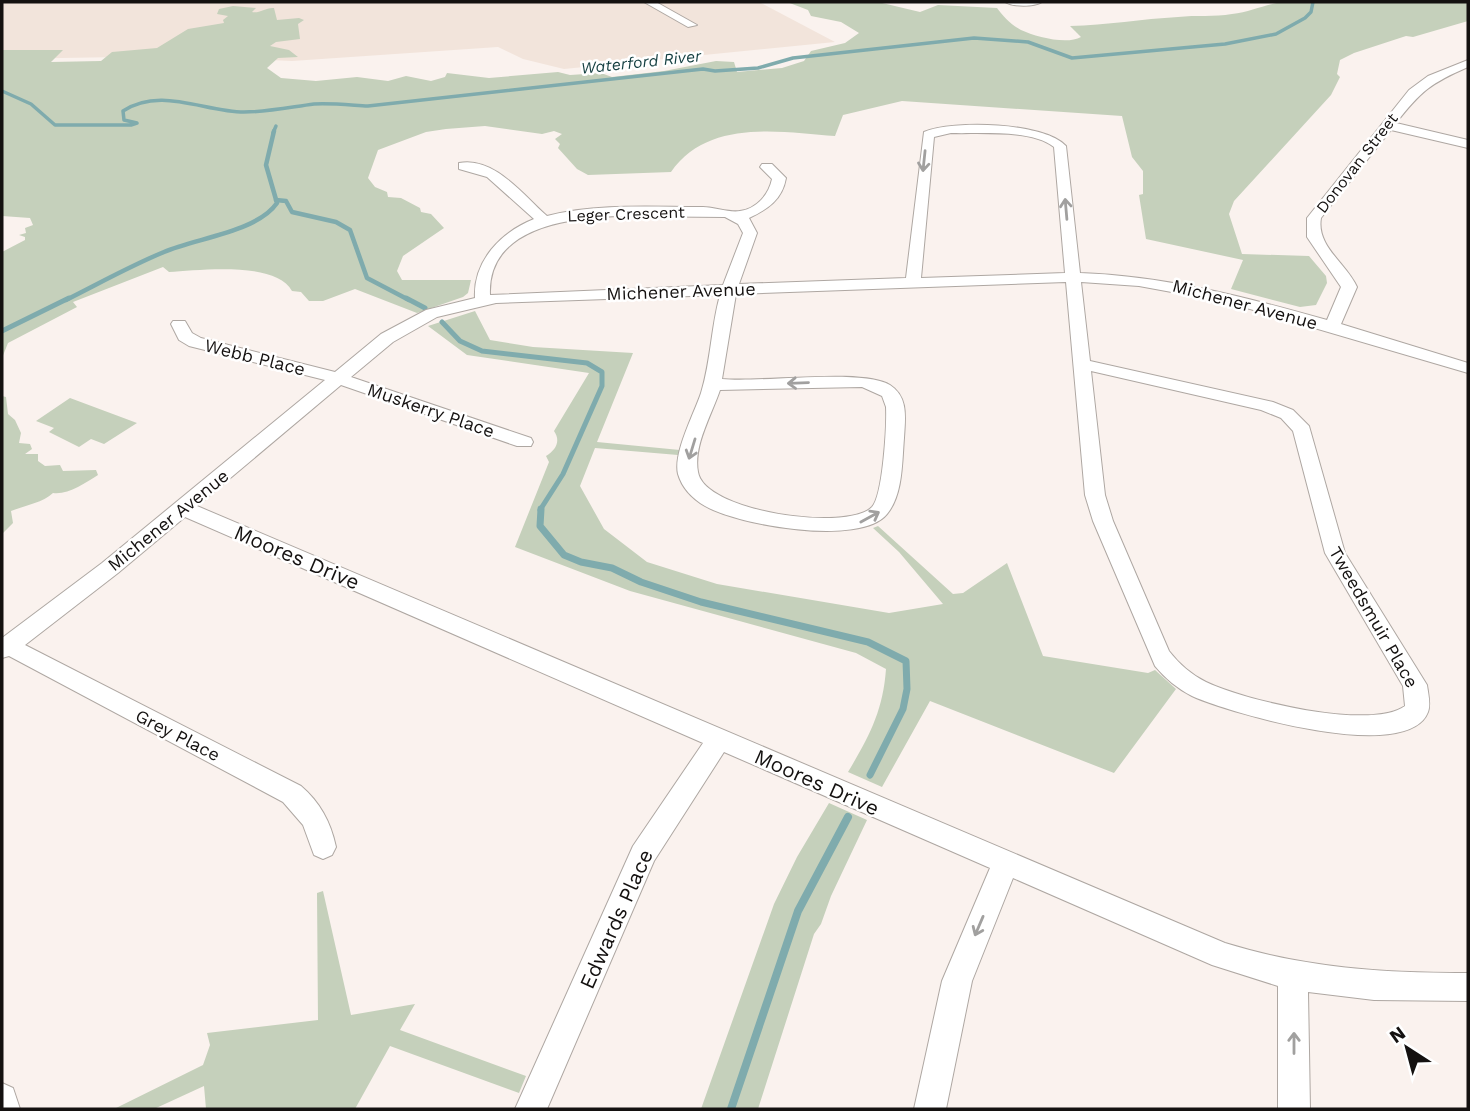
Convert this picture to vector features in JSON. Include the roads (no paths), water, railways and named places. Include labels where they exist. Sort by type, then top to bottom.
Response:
[{"type":"street","points":[[649,2],[692,25]]},
{"type":"street","points":[[1010,2],[1037,2]]},
{"type":"street","name":"Donovan Street","points":[[1332,327],[1349,287],[1346,278],[1314,239],[1312,223],[1318,211],[1422,86],[1439,75],[1468,63]]},
{"type":"street","points":[[1387,125],[1468,144]]},
{"type":"street","name":"Tweedsmuir Place","points":[[914,283],[926,138],[932,132],[944,129],[1041,135],[1059,143],[1081,364],[1098,505],[1154,642],[1166,664],[1186,681],[1216,696],[1279,715],[1371,727],[1396,723],[1414,712],[1419,704],[1415,685],[1335,553],[1302,430],[1295,420],[1267,406],[1081,364]]},
{"type":"street","points":[[464,166],[492,174],[543,220]]},
{"type":"street","points":[[713,384],[738,386],[862,382],[888,392],[895,409],[887,498],[881,510],[860,522],[831,523],[738,513],[705,499],[691,484],[688,465],[713,384],[731,288],[750,233],[748,225],[739,217],[769,203],[775,195],[779,178],[767,167]]},
{"type":"street","name":"Leger Crescent","points":[[483,300],[482,278],[489,258],[522,231],[543,220],[574,215],[703,211],[723,212],[739,217]]},
{"type":"street","name":"Michener Avenue","points":[[5,648],[183,508],[387,338],[412,322],[444,309],[483,300],[731,288],[1074,277],[1142,280],[1185,286],[1242,300],[1468,368]]},
{"type":"street","name":"Webb Place","points":[[179,324],[186,336],[195,342],[338,378]]},
{"type":"street","name":"Muskerry Place","points":[[338,378],[524,442]]},
{"type":"street","name":"Moores Drive","points":[[183,508],[1246,964],[1293,976],[1368,988],[1468,987]]},
{"type":"street","name":"Grey Place","points":[[5,648],[292,794],[310,811],[321,835],[323,847]]},
{"type":"street","name":"Edwards Place","points":[[531,1109],[643,854],[719,739]]},
{"type":"street","points":[[930,1109],[957,981],[1006,863]]},
{"type":"street","points":[[1293,976],[1294,1109]]},
{"type":"street","points":[[2,1099],[4,1109]]},
{"type":"waterway","name":"Waterford River","points":[[2,91],[31,104],[55,125],[131,125],[137,123],[124,120],[123,111],[152,101],[167,100],[244,112],[314,104],[368,106],[703,69],[715,71],[758,68],[793,58],[974,38],[1028,42],[1072,58],[1225,44],[1276,34],[1305,18],[1311,12],[1313,2]]},
{"type":"waterway","points":[[273,133],[276,126]]},
{"type":"waterway","points":[[274,131],[266,165],[276,200]]},
{"type":"waterway","points":[[66,300],[151,257],[241,228],[268,213],[277,203],[276,200]]},
{"type":"waterway","points":[[276,200],[286,201],[292,212],[336,222],[350,230],[367,278],[409,300]]},
{"type":"waterway","points":[[2,331],[69,298]]},
{"type":"waterway","points":[[406,298],[425,308]]},
{"type":"waterway","points":[[442,322],[460,341],[482,351],[587,363],[602,372],[602,386],[563,474],[540,510]]},
{"type":"waterway","points":[[541,509],[540,526],[564,555],[581,562],[612,568],[641,582],[701,602],[868,642],[906,661],[907,689],[903,709],[870,775]]},
{"type":"waterway","points":[[731,1109],[798,911],[848,817]]}]
